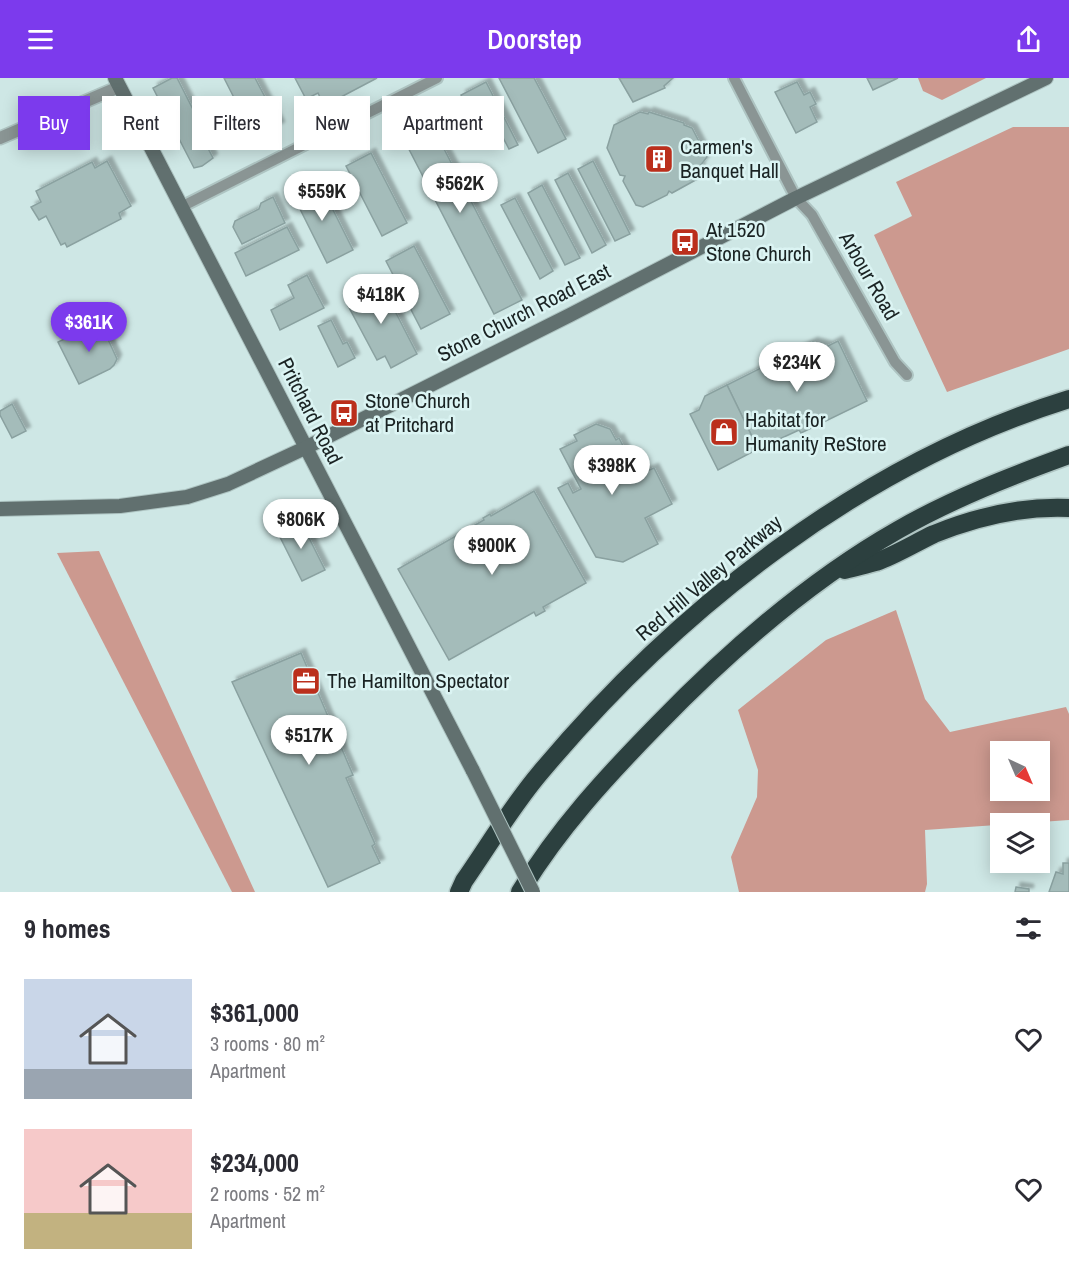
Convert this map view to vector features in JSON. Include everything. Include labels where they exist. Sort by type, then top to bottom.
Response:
[{"type":"highway","name":"Red Hill Valley Parkway","points":[[458,888],[538,775],[589,717],[626,678],[705,607],[782,545],[865,490],[934,452],[998,424],[1069,399]]},
{"type":"highway","points":[[519,892],[567,822],[605,778],[673,708],[760,626],[834,572],[892,534],[946,506],[1069,454]]},
{"type":"highway","points":[[834,572],[876,562],[936,534],[1007,512],[1069,508]]},
{"type":"main road","name":"Stone Church Road East","points":[[0,509],[120,506],[187,497],[228,484],[305,448],[796,198],[1046,78]]},
{"type":"main road","name":"Pritchard Road","points":[[117,82],[183,206],[533,892]]},
{"type":"street","points":[[183,206],[437,78]]},
{"type":"street","name":"Arbour Road","points":[[734,78],[796,198],[812,215],[896,362],[907,375]]},
{"type":"street","points":[[0,138],[117,82]]},
{"type":"shaded area","points":[[918,78],[986,78],[942,100],[923,91]]},
{"type":"shaded area","points":[[1013,127],[1069,127],[1069,349],[947,392],[874,235],[912,216],[896,182]]},
{"type":"shaded area","points":[[99,551],[255,892],[232,892],[57,553]]},
{"type":"shaded area","points":[[896,610],[925,699],[950,732],[1066,707],[1069,714],[1069,820],[1050,821],[1050,813],[990,813],[990,825],[925,830],[927,884],[925,892],[739,892],[731,857],[757,797],[758,770],[738,710],[826,640]]},
{"type":"building","points":[[172,78],[177,78],[192,107],[192,150],[209,150],[213,158],[202,166],[194,168],[180,141],[180,96],[157,96],[153,88]]},
{"type":"building","points":[[224,78],[255,78],[264,96],[233,96]]},
{"type":"building","points":[[295,78],[377,78],[343,96],[319,96],[318,93],[304,96]]},
{"type":"building","points":[[499,78],[534,78],[566,139],[538,153]]},
{"type":"building","points":[[619,78],[673,78],[664,86],[665,88],[633,102]]},
{"type":"building","points":[[867,78],[898,78],[873,90]]},
{"type":"building","points":[[486,82],[493,96],[462,96]]},
{"type":"building","points":[[797,82],[804,95],[810,92],[816,104],[810,107],[817,122],[796,133],[775,92]]},
{"type":"building","name":"Carmen's Banquet Hall","points":[[640,112],[648,114],[649,112],[684,123],[692,128],[707,157],[700,166],[701,177],[672,193],[669,191],[667,195],[643,207],[636,205],[623,181],[625,176],[620,175],[607,148],[614,125]]},
{"type":"building","points":[[504,117],[518,145],[509,149],[504,140]]},
{"type":"building","points":[[409,150],[445,150],[522,300],[494,314]]},
{"type":"building","points":[[371,153],[407,223],[382,236],[346,166]]},
{"type":"building","points":[[107,161],[131,206],[119,213],[121,219],[67,247],[65,243],[61,245],[46,216],[39,220],[31,207],[41,202],[36,191],[92,162],[95,168]]},
{"type":"building","points":[[593,161],[630,234],[615,241],[578,169]]},
{"type":"building","points":[[568,173],[606,245],[592,253],[555,180]]},
{"type":"building","points":[[318,180],[353,250],[327,263],[292,193]]},
{"type":"building","points":[[542,185],[580,258],[565,265],[528,193]]},
{"type":"building","points":[[273,197],[285,223],[242,244],[233,227],[235,221],[259,209],[261,203]]},
{"type":"building","points":[[515,198],[553,271],[540,279],[501,205]]},
{"type":"building","points":[[287,227],[299,250],[246,276],[235,253]]},
{"type":"building","points":[[414,246],[450,314],[421,329],[386,261]]},
{"type":"building","points":[[307,275],[324,308],[280,330],[271,310],[294,298],[288,285]]},
{"type":"building","points":[[380,282],[417,354],[391,368],[385,356],[377,360],[345,300]]},
{"type":"building","points":[[331,320],[343,344],[347,342],[355,358],[338,367],[318,326]]},
{"type":"building","points":[[100,322],[117,359],[110,369],[79,384],[58,342]]},
{"type":"building","points":[[838,341],[867,401],[801,433],[799,430],[758,449],[727,385],[813,342],[828,346]]},
{"type":"building","name":"Habitat for Humanity ReStore","points":[[727,385],[758,449],[718,470],[690,414],[699,410],[705,396]]},
{"type":"building","points":[[12,404],[26,431],[12,438],[0,411]]},
{"type":"building","points":[[596,424],[610,429],[616,440],[619,438],[638,475],[654,468],[672,504],[645,518],[658,544],[623,562],[596,557],[558,488],[568,483],[573,493],[581,489],[560,449],[577,441],[574,435]]},
{"type":"building","points":[[534,491],[586,583],[543,607],[545,611],[536,616],[534,612],[449,660],[398,569],[484,520],[483,518],[490,514],[491,516]]},
{"type":"building","points":[[300,520],[325,570],[302,581],[277,531]]},
{"type":"building","points":[[301,653],[353,775],[346,778],[375,844],[372,846],[380,863],[328,887],[232,682]]},
{"type":"building","points":[[1063,863],[1069,863],[1069,892],[1049,892],[1056,872],[1063,874]]},
{"type":"building","points":[[1016,887],[1029,889],[1029,892],[1015,892]]},
{"type":"place","name":"Carmen's Banquet Hall","points":[[659,159]]},
{"type":"place","name":"At 1520 Stone Church","points":[[685,242]]},
{"type":"place","name":"Stone Church at Pritchard","points":[[344,413]]},
{"type":"place","name":"Habitat for Humanity ReStore","points":[[724,432]]},
{"type":"place","name":"The Hamilton Spectator","points":[[306,681]]}]
